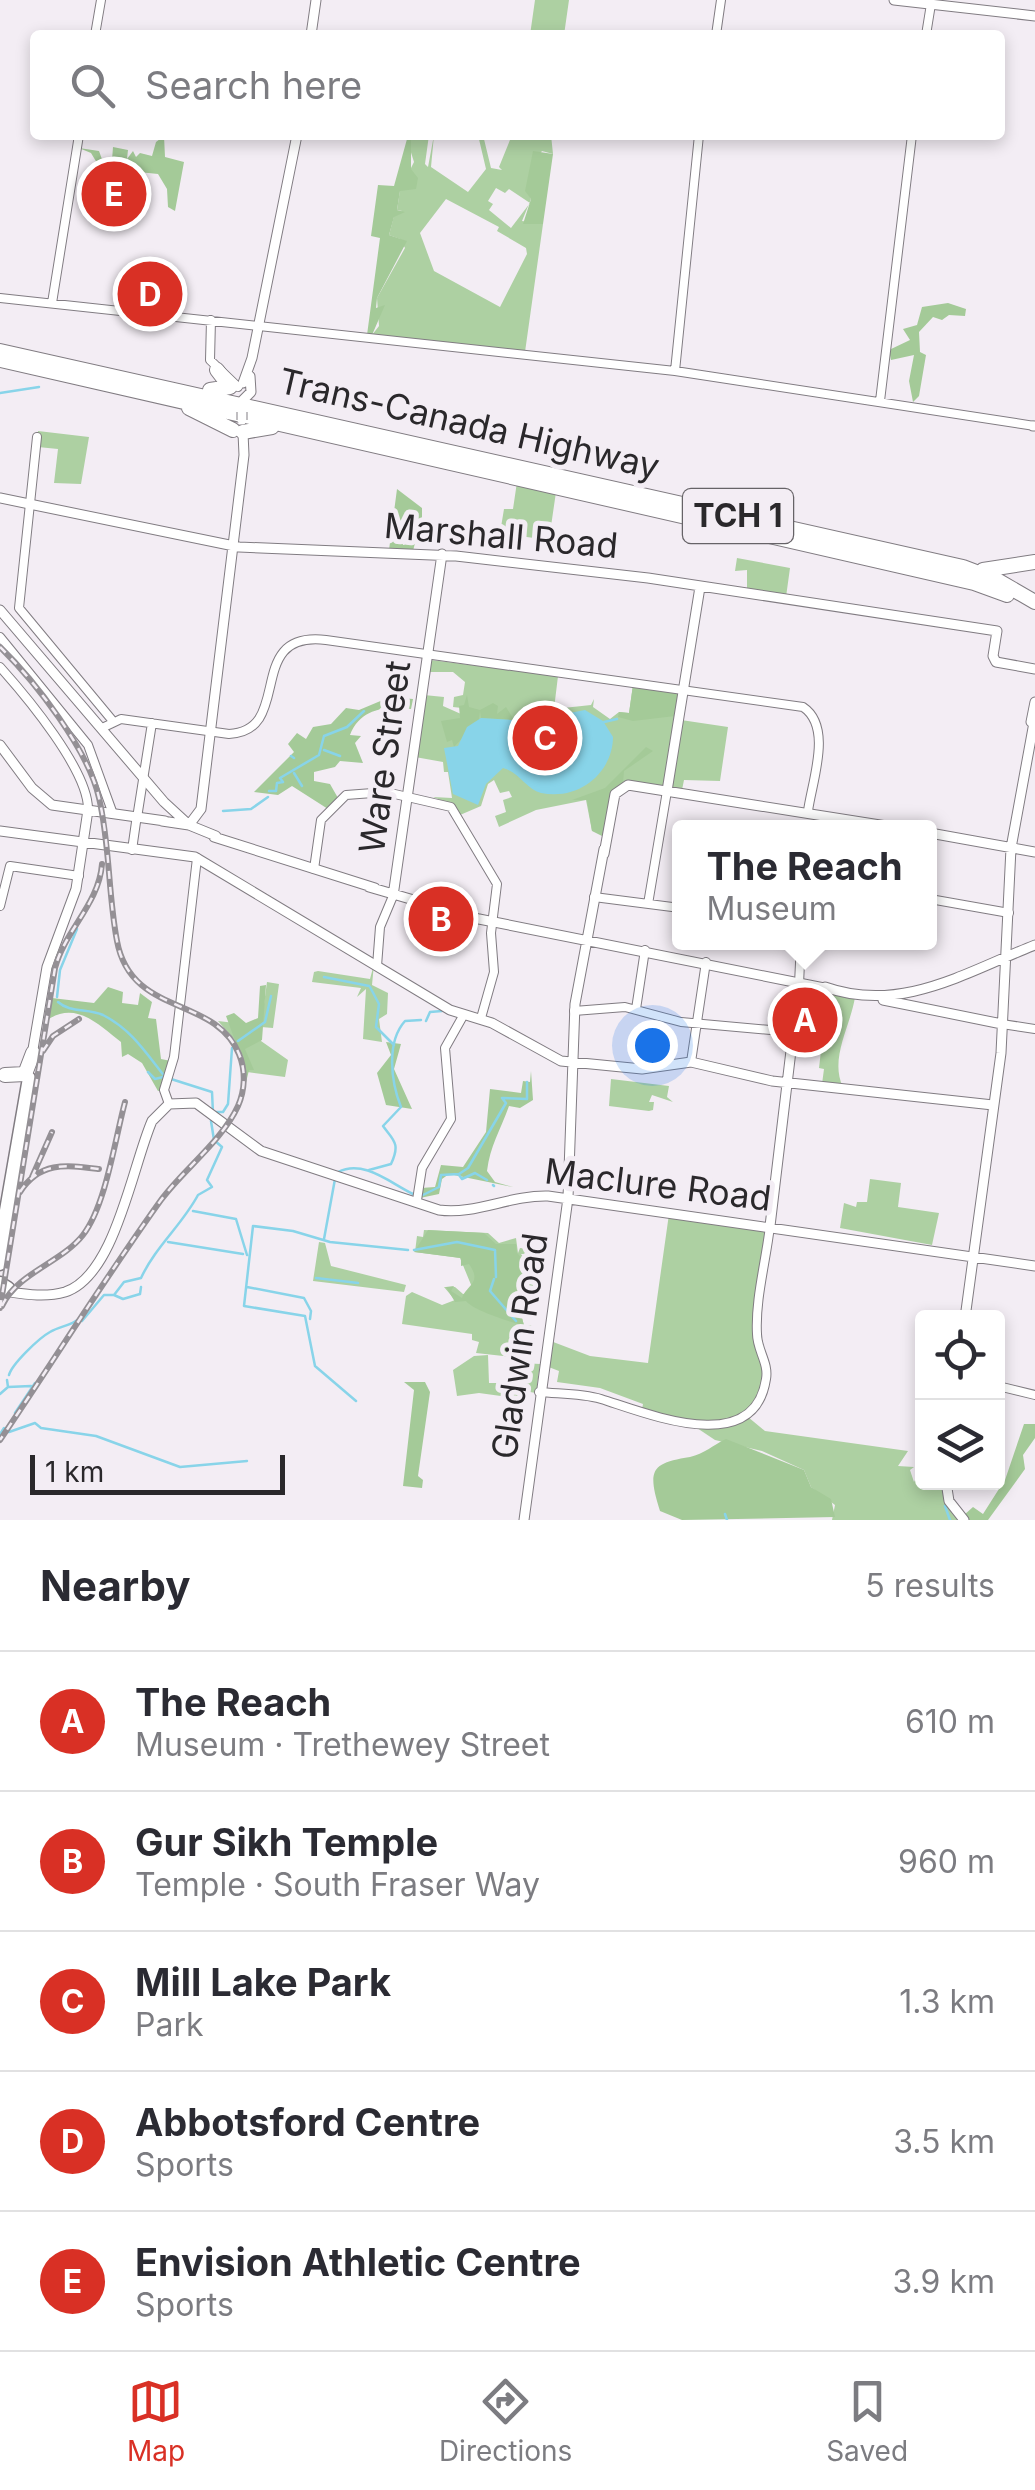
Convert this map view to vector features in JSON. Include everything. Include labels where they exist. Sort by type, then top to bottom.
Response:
[{"type":"highway","name":"Trans-Canada Highway","points":[[0,352],[152,382],[929,559],[980,572],[1035,601]]},
{"type":"highway","name":"Trans-Canada Highway","points":[[0,360],[974,582],[1012,596],[1035,611]]},
{"type":"highway","points":[[201,390],[229,389],[230,382],[219,371]]},
{"type":"highway","points":[[152,382],[227,393],[267,426],[330,435]]},
{"type":"highway","points":[[126,388],[185,406],[263,405],[380,434]]},
{"type":"highway","points":[[929,559],[990,571],[1035,564]]},
{"type":"highway","points":[[1035,564],[1026,570],[1022,584],[1035,601]]},
{"type":"highway","points":[[2,1076],[25,1074],[32,1054]]},
{"type":"highway","points":[[2,1076],[28,1080]]},
{"type":"highway","points":[[3,1221],[16,1175],[21,1172],[17,1159],[28,1080]]},
{"type":"highway","points":[[0,1264],[3,1221],[28,1080]]},
{"type":"main road","points":[[313,30],[316,0]]},
{"type":"main road","points":[[894,0],[1035,16]]},
{"type":"main road","points":[[186,825],[202,805],[206,727],[234,546],[241,407],[296,140]]},
{"type":"main road","points":[[255,330],[270,327]]},
{"type":"main road","name":"Marshall Road","points":[[0,498],[234,546],[442,554],[700,587],[997,632],[993,656],[996,662],[1035,669]]},
{"type":"main road","name":"Ware Street","points":[[392,895],[442,554]]},
{"type":"main road","points":[[700,587],[668,791],[805,808],[861,820]]},
{"type":"main road","points":[[0,610],[186,825]]},
{"type":"main road","points":[[966,1310],[1002,1024],[1012,848],[1035,702]]},
{"type":"main road","points":[[1022,784],[1035,717]]},
{"type":"main road","points":[[102,728],[120,744],[125,759]]},
{"type":"main road","points":[[0,745],[32,788],[52,805],[186,825],[420,904],[704,961]]},
{"type":"main road","name":"Gladwin Road","points":[[524,1520],[568,1197],[574,1010],[613,801],[623,786],[668,791]]},
{"type":"main road","points":[[186,825],[202,805]]},
{"type":"main road","points":[[28,1080],[48,967],[79,876],[88,810]]},
{"type":"main road","points":[[0,831],[83,847],[199,861],[463,1016],[481,1018],[572,1062],[642,1068],[691,1062],[786,1083],[993,1105]]},
{"type":"main road","points":[[937,834],[1035,852]]},
{"type":"main road","points":[[874,997],[904,996],[1035,946]]},
{"type":"main road","points":[[645,951],[1002,1024]]},
{"type":"main road","points":[[769,1223],[797,982]]},
{"type":"main road","points":[[904,996],[914,1007]]},
{"type":"main road","points":[[3,1289],[48,1294],[79,1286],[101,1263],[148,1131],[168,1103]]},
{"type":"main road","name":"Maclure Road","points":[[168,1103],[196,1103],[210,1110],[261,1151],[456,1211],[512,1198],[568,1197],[1035,1264]]},
{"type":"main road","points":[[947,1490],[949,1501],[964,1520]]},
{"type":"street","points":[[96,30],[101,0]]},
{"type":"street","points":[[717,30],[722,0]]},
{"type":"street","points":[[927,30],[931,4]]},
{"type":"street","points":[[52,303],[78,140]]},
{"type":"street","points":[[675,371],[699,140]]},
{"type":"street","points":[[880,402],[911,140]]},
{"type":"street","points":[[0,298],[211,320],[255,330]]},
{"type":"street","points":[[211,320],[208,346],[241,407]]},
{"type":"street","points":[[270,327],[675,371],[1034,426]]},
{"type":"street","points":[[37,438],[21,613],[112,720]]},
{"type":"street","points":[[0,637],[88,745],[113,814]]},
{"type":"street","points":[[102,728],[112,720],[206,727],[235,734],[259,720],[274,664],[287,648],[302,641],[365,644],[427,657],[803,707],[815,718],[819,732],[805,808]]},
{"type":"street","points":[[0,667],[76,770],[86,790],[88,810]]},
{"type":"street","points":[[132,850],[138,818],[154,790],[152,723]]},
{"type":"street","points":[[648,904],[668,791]]},
{"type":"street","points":[[314,869],[321,820],[341,798],[369,792],[407,794],[441,801],[454,810],[496,880],[490,918],[494,972],[481,1018]]},
{"type":"street","points":[[168,1103],[199,861]]},
{"type":"street","points":[[2,906],[9,867],[79,876]]},
{"type":"street","name":"Ware Street","points":[[377,966],[380,927],[392,895]]},
{"type":"street","points":[[595,897],[672,907]]},
{"type":"street","points":[[937,900],[1008,910]]},
{"type":"street","points":[[797,982],[801,950]]},
{"type":"street","points":[[636,1009],[645,951]]},
{"type":"street","points":[[691,1062],[704,961]]},
{"type":"street","points":[[574,1010],[636,1009],[696,1023],[793,1032]]},
{"type":"street","points":[[417,1202],[422,1168],[451,1119],[446,1048],[463,1016]]},
{"type":"street","points":[[1002,1024],[1035,1029]]},
{"type":"street","points":[[540,1392],[594,1398],[642,1415],[671,1419],[725,1425],[744,1419],[758,1403],[766,1376],[757,1330],[769,1223]]},
{"type":"street","points":[[1005,1388],[1035,1396]]},
{"type":"green space","points":[[535,0],[569,0],[565,30],[531,30]]},
{"type":"green space","points":[[164,140],[165,157],[184,162],[175,211],[168,207],[167,189],[158,174],[100,168],[91,153],[79,148],[99,151],[103,162],[112,160],[113,147],[128,150],[127,159],[133,151],[136,157],[140,153],[152,156],[156,142]]},
{"type":"green space","points":[[407,140],[411,140],[411,169],[418,178],[416,189],[400,191],[397,210],[405,212],[394,217],[389,235],[407,241],[377,298],[376,308],[385,305],[372,335],[367,335],[380,238],[371,236],[378,185],[394,186]]},
{"type":"green space","points":[[410,140],[428,140],[425,164],[428,167],[434,140],[431,167],[468,192],[486,169],[479,140],[484,140],[491,168],[502,170],[499,167],[510,140],[552,140],[553,154],[542,151],[529,174],[530,203],[509,189],[505,193],[496,188],[488,201],[493,204],[489,210],[511,228],[529,205],[522,221],[543,224],[525,352],[372,335],[379,326],[377,298],[405,248],[400,239],[389,235],[394,216],[402,211],[397,210],[400,190],[414,162]],"holes":[[[446,199],[499,227],[497,231],[526,248],[527,254],[500,307],[434,271],[420,233]]]},
{"type":"green space","points":[[533,151],[553,154],[543,224],[523,224],[531,199],[525,191]]},
{"type":"green space","points":[[948,303],[966,309],[965,316],[949,315],[942,320],[933,317],[919,332],[920,352],[926,355],[919,396],[913,402],[909,381],[914,355],[891,360],[889,350],[910,340],[903,329],[917,325],[922,307]]},
{"type":"green space","points":[[38,431],[89,437],[81,484],[54,483],[58,449],[38,447]]},
{"type":"green space","points":[[517,482],[556,492],[549,540],[512,535],[513,528],[501,527],[504,509],[513,509]]},
{"type":"green space","points":[[397,489],[422,508],[422,523],[433,524],[433,528],[413,531],[402,525],[398,528],[403,545],[415,543],[413,551],[389,550]]},
{"type":"green space","points":[[737,558],[790,568],[786,597],[747,591],[747,570],[735,571]]},
{"type":"green space","points":[[431,660],[558,676],[554,709],[591,705],[594,699],[593,707],[610,719],[619,712],[629,713],[633,685],[679,692],[665,788],[619,785],[592,831],[586,800],[536,810],[499,827],[495,816],[506,812],[503,800],[512,797],[509,791],[500,793],[494,780],[488,784],[481,806],[460,815],[451,804],[433,797],[452,798],[443,762],[415,757],[424,695],[444,697],[443,706],[461,714],[462,708],[453,707],[454,697],[463,695],[465,682],[453,672],[428,672]]},
{"type":"green space","points":[[633,685],[679,692],[675,716],[633,721],[618,717],[619,712],[629,713]]},
{"type":"green space","points":[[467,695],[469,707],[480,710],[493,703],[498,706],[497,714],[506,707],[514,720],[481,718],[480,711],[479,720],[454,747],[452,740],[447,742],[441,721],[460,718],[459,706],[464,705]]},
{"type":"green space","points":[[390,697],[413,699],[411,709],[376,710],[361,719],[350,735],[361,736],[355,743],[363,763],[340,761],[335,767],[314,772],[314,781],[330,784],[338,798],[328,809],[292,786],[278,795],[254,792],[294,752],[288,744],[297,733],[306,739],[313,727],[331,724],[346,708],[359,710]]},
{"type":"green space","points":[[681,720],[728,727],[720,781],[684,780],[682,790],[672,789]]},
{"type":"green space","points":[[646,747],[653,751],[624,771],[623,783],[613,792],[604,837],[592,831],[587,800],[572,800],[605,788]]},
{"type":"green space","points":[[374,964],[372,985],[388,993],[387,1014],[379,1019],[382,1042],[363,1039],[366,989],[357,997],[361,988],[312,982],[314,972],[318,971],[370,979]]},
{"type":"green space","points":[[267,982],[279,984],[273,1028],[261,1027],[261,1041],[288,1060],[285,1077],[247,1072],[239,1045],[218,1021],[261,1026]]},
{"type":"green space","points":[[266,985],[262,1040],[245,1049],[254,1070],[249,1070],[242,1099],[244,1065],[226,1016],[234,1013],[246,1023],[258,1018],[260,986]]},
{"type":"green space","points":[[108,987],[123,992],[122,1003],[138,1005],[140,993],[152,1002],[148,1018],[156,1019],[161,1059],[171,1061],[164,1090],[158,1091],[142,1063],[128,1054],[122,1057],[121,1042],[88,1018],[69,1013],[49,1019],[52,998],[94,1003]]},
{"type":"green space","points":[[828,991],[855,997],[838,1065],[843,1087],[822,1084],[824,1069],[819,1068]]},
{"type":"green space","points":[[386,1042],[401,1044],[394,1069],[412,1109],[386,1105],[377,1073],[391,1055]]},
{"type":"green space","points":[[531,1071],[533,1100],[520,1108],[509,1106],[487,1171],[495,1182],[513,1187],[449,1174],[442,1179],[439,1194],[420,1198],[421,1188],[435,1187],[441,1165],[463,1167],[486,1132],[490,1089],[521,1093],[523,1081],[530,1082]]},
{"type":"green space","points":[[611,1079],[669,1086],[667,1097],[673,1102],[652,1095],[649,1102],[654,1102],[653,1110],[609,1106]]},
{"type":"green space","points":[[870,1179],[901,1183],[898,1207],[939,1213],[932,1245],[840,1228],[844,1203],[856,1207],[857,1202],[867,1202]]},
{"type":"green space","points":[[669,1214],[767,1230],[755,1330],[765,1370],[753,1409],[721,1423],[641,1414],[643,1404],[600,1388],[557,1382],[559,1371],[546,1366],[548,1340],[590,1356],[648,1363]]},
{"type":"green space","points":[[424,1230],[488,1233],[499,1243],[516,1238],[518,1253],[520,1248],[529,1249],[528,1254],[521,1254],[533,1277],[534,1296],[531,1302],[519,1304],[524,1326],[531,1325],[535,1337],[530,1359],[476,1353],[479,1342],[472,1340],[472,1334],[402,1324],[406,1296],[412,1292],[442,1305],[455,1300],[444,1287],[455,1287],[463,1294],[474,1292],[460,1258],[415,1252],[417,1236],[423,1237]]},
{"type":"green space","points":[[428,1230],[484,1233],[496,1244],[516,1244],[517,1253],[532,1269],[535,1295],[527,1302],[524,1296],[519,1309],[524,1325],[466,1301],[455,1302],[446,1287],[454,1286],[451,1291],[462,1298],[474,1280],[473,1271],[469,1264],[461,1266],[461,1258],[414,1252]]},
{"type":"green space","points":[[319,1242],[325,1243],[331,1266],[406,1285],[404,1292],[313,1281]]},
{"type":"green space","points":[[488,1355],[489,1383],[513,1383],[515,1371],[521,1372],[522,1363],[540,1364],[536,1393],[524,1391],[522,1399],[479,1393],[457,1396],[453,1370],[474,1356]]},
{"type":"green space","points":[[404,1382],[425,1382],[430,1392],[418,1476],[423,1480],[422,1488],[403,1486],[414,1390]]},
{"type":"green space","points":[[748,1417],[765,1431],[908,1451],[898,1466],[914,1467],[910,1470],[915,1490],[947,1490],[960,1520],[832,1520],[835,1505],[811,1487],[804,1470],[762,1451],[715,1440],[691,1424],[729,1427]]},
{"type":"green space","points":[[1024,1424],[1035,1424],[1035,1438],[1023,1455],[1025,1469],[988,1520],[967,1520],[964,1515],[973,1507],[983,1514],[998,1490],[1005,1490]]},
{"type":"green space","points":[[726,1439],[804,1470],[811,1487],[831,1499],[835,1517],[682,1520],[660,1511],[653,1477],[660,1466],[700,1454]]},
{"type":"water","points":[[585,710],[603,721],[613,737],[608,761],[582,787],[570,792],[541,793],[503,768],[486,784],[478,805],[453,794],[444,748],[458,746],[467,727],[481,718],[528,721]]},
{"type":"waterway","points":[[0,393],[39,387]]},
{"type":"waterway","points":[[269,791],[276,791],[277,783],[283,782],[280,778],[319,755],[324,736],[347,727],[364,711]]},
{"type":"waterway","points":[[604,722],[617,719]]},
{"type":"waterway","points":[[324,750],[340,756]]},
{"type":"waterway","points":[[294,773],[302,786]]},
{"type":"waterway","points":[[223,811],[251,809],[268,797]]},
{"type":"waterway","points":[[57,997],[60,970],[77,929]]},
{"type":"waterway","points":[[324,977],[369,986]]},
{"type":"waterway","points":[[370,987],[379,1004],[376,1027],[394,1045]]},
{"type":"waterway","points":[[238,1041],[265,1022],[271,996]]},
{"type":"waterway","points":[[58,1002],[113,1021],[138,1043],[165,1077]]},
{"type":"waterway","points":[[426,1021],[430,1012],[442,1011]]},
{"type":"waterway","points":[[369,1170],[391,1164],[394,1157],[394,1142],[383,1126],[401,1107],[393,1074],[395,1040],[405,1021],[421,1020]]},
{"type":"waterway","points":[[215,1112],[223,1112],[228,1104],[232,1048]]},
{"type":"waterway","points":[[148,1072],[155,1079],[163,1077]]},
{"type":"waterway","points":[[171,1079],[212,1092],[213,1113]]},
{"type":"waterway","points":[[423,1195],[439,1187],[441,1175],[459,1174],[468,1168],[506,1103],[502,1098],[527,1099],[527,1082]]},
{"type":"waterway","points":[[82,1321],[104,1295],[114,1295],[124,1282],[141,1278],[198,1195],[212,1187],[207,1180],[222,1147],[214,1140],[211,1121]]},
{"type":"waterway","points":[[338,1172],[367,1170],[413,1194]]},
{"type":"waterway","points":[[459,1175],[462,1179],[475,1173],[487,1180]]},
{"type":"waterway","points":[[324,1239],[335,1179]]},
{"type":"waterway","points":[[193,1211],[236,1219],[247,1255]]},
{"type":"waterway","points":[[356,1401],[315,1366],[305,1316],[244,1306],[253,1226],[293,1231],[330,1242],[408,1250]]},
{"type":"waterway","points":[[168,1242],[243,1254]]},
{"type":"waterway","points":[[414,1250],[457,1242],[495,1250],[496,1277]]},
{"type":"waterway","points":[[316,1278],[358,1283]]},
{"type":"waterway","points":[[494,1279],[490,1291],[516,1321]]},
{"type":"waterway","points":[[114,1295],[123,1299],[140,1294],[141,1287]]},
{"type":"waterway","points":[[247,1287],[304,1298],[311,1311],[310,1319]]},
{"type":"waterway","points":[[9,1375],[39,1340],[79,1319]]},
{"type":"waterway","points":[[0,1394],[8,1387],[7,1380]]},
{"type":"waterway","points":[[15,1413],[35,1383]]},
{"type":"waterway","points":[[8,1387],[31,1386]]},
{"type":"waterway","points":[[9,1432],[35,1423],[41,1428],[96,1436],[180,1467],[247,1461]]},
{"type":"waterway","points":[[0,1434],[4,1428]]},
{"type":"waterway","points":[[945,1506],[950,1520]]},
{"type":"waterway","points":[[725,1514],[727,1520]]},
{"type":"railway","points":[[0,647],[59,718],[93,779],[105,834],[117,941],[125,965],[155,995],[194,1012],[227,1035],[239,1054],[244,1080],[231,1119],[161,1200],[0,1440]]},
{"type":"railway","points":[[0,1308],[55,968],[95,892],[102,864]]},
{"type":"railway","points":[[43,1051],[53,1036],[79,1019]]},
{"type":"railway","points":[[2,1306],[28,1276],[74,1245],[91,1222],[104,1189],[125,1102]]},
{"type":"railway","points":[[32,1177],[52,1132]]},
{"type":"railway","points":[[20,1192],[36,1175],[55,1167],[99,1169]]},
{"type":"place","name":"Envision Athletic Centre","points":[[114,194]]},
{"type":"place","name":"Abbotsford Centre","points":[[150,294]]},
{"type":"place","name":"Mill Lake Park","points":[[545,738]]},
{"type":"place","name":"Gur Sikh Temple","points":[[441,919]]},
{"type":"place","name":"The Reach","points":[[805,1020]]}]
